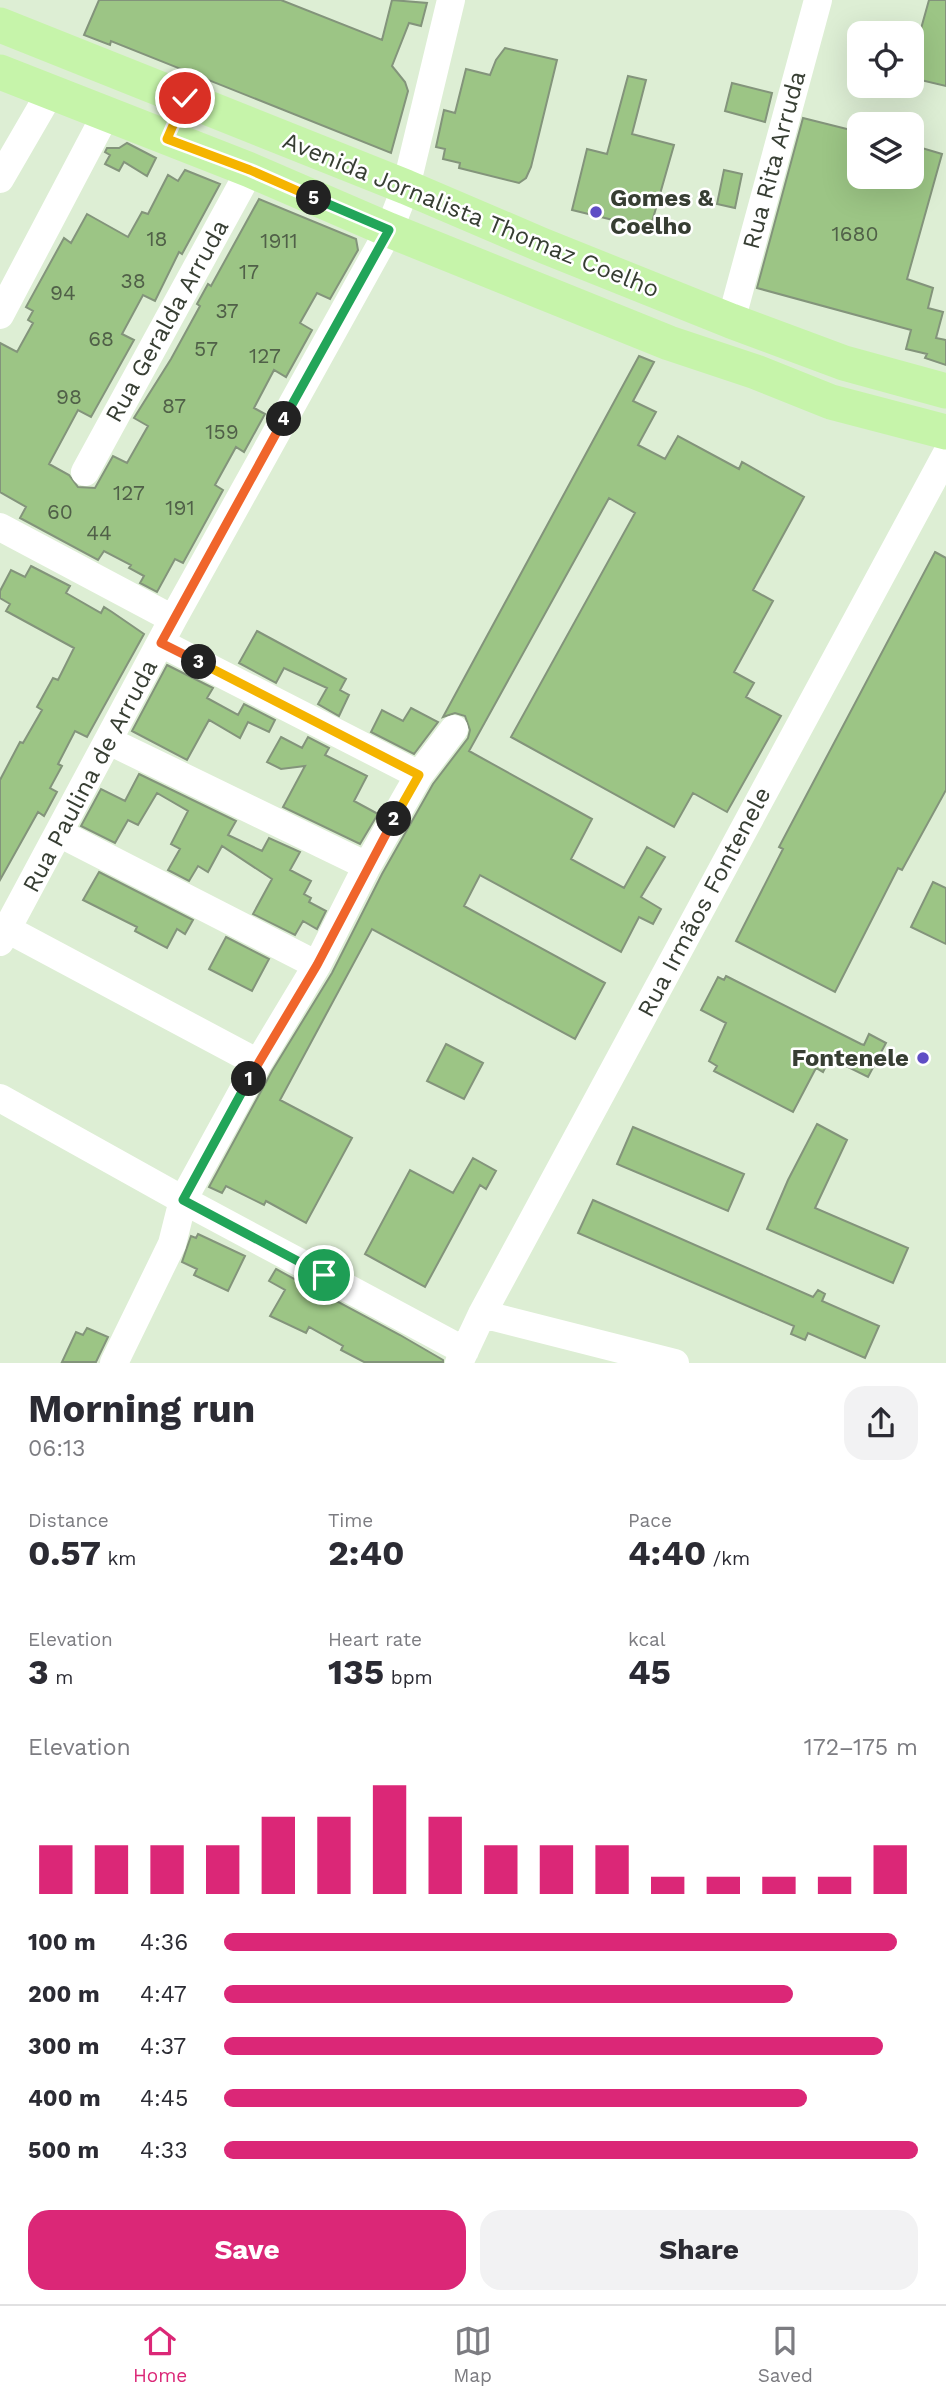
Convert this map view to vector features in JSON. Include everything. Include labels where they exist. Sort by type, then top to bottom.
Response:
[{"type":"main road","name":"Avenida Jornalista Thomaz Coelho","points":[[0,25],[406,187],[731,321],[844,363],[946,391]]},
{"type":"main road","name":"Avenida Jornalista Thomaz Coelho","points":[[0,72],[250,170],[389,230],[669,343],[755,372],[831,402],[946,432]]},
{"type":"main road","points":[[167,139],[185,98]]},
{"type":"main road","points":[[831,402],[844,363]]},
{"type":"street","name":"Rua Paulina de Arruda","points":[[4,936],[167,631],[389,230],[406,187],[451,0]]},
{"type":"street","name":"Rua Rita Arruda","points":[[731,321],[818,0]]},
{"type":"street","points":[[0,179],[51,91]]},
{"type":"street","points":[[0,315],[107,113]]},
{"type":"street","name":"Rua Geralda Arruda","points":[[85,471],[250,170]]},
{"type":"street","name":"Rua Irmãos Fontenele","points":[[462,1357],[482,1314],[946,455]]},
{"type":"street","points":[[0,527],[167,631],[419,775]]},
{"type":"street","points":[[114,1363],[172,1244],[183,1200],[258,1063],[317,965],[419,775],[454,729]]},
{"type":"street","points":[[108,741],[368,866]]},
{"type":"street","points":[[59,833],[317,965]]},
{"type":"street","points":[[4,936],[258,1063]]},
{"type":"street","points":[[0,1098],[462,1357]]},
{"type":"street","points":[[482,1314],[675,1363]]},
{"type":"building","points":[[99,0],[281,0],[382,40],[392,0],[427,3],[421,26],[409,23],[392,66],[405,82],[408,91],[391,153],[111,41],[110,45],[84,35]]},
{"type":"building","points":[[929,0],[946,0],[946,86],[924,81],[923,21]]},
{"type":"building","points":[[505,48],[557,60],[531,167],[526,178],[519,183],[459,168],[460,163],[443,159],[445,149],[436,147],[444,110],[455,113],[466,69],[490,75]]},
{"type":"building","points":[[628,76],[646,80],[632,134],[674,145],[650,229],[572,210],[587,149],[607,154]]},
{"type":"building","points":[[732,83],[772,93],[765,122],[725,111]]},
{"type":"building","points":[[803,118],[847,129],[847,189],[924,189],[924,149],[942,154],[907,279],[933,288],[928,308],[943,312],[936,338],[946,340],[946,365],[925,358],[927,354],[906,349],[911,330],[757,288]]},
{"type":"building","points":[[127,143],[156,158],[147,176],[124,162],[119,171],[105,164],[110,155],[105,152],[107,148],[119,148]]},
{"type":"building","points":[[185,170],[220,184],[182,254],[179,252],[155,301],[143,295],[122,334],[134,340],[91,417],[78,410],[49,464],[69,475],[78,487],[95,488],[113,456],[127,463],[148,426],[134,418],[171,359],[200,306],[197,304],[208,284],[211,286],[259,199],[356,239],[358,250],[330,299],[317,293],[300,323],[312,330],[286,377],[274,370],[254,408],[265,414],[244,452],[236,447],[215,485],[223,490],[183,563],[175,559],[157,592],[140,583],[144,576],[129,568],[131,565],[104,551],[98,560],[20,518],[26,507],[0,492],[0,343],[17,352],[33,323],[28,320],[33,311],[26,307],[64,238],[71,243],[87,214],[128,237],[142,212],[148,214],[168,175],[178,181]]},
{"type":"building","points":[[724,170],[742,174],[735,208],[717,204]]},
{"type":"building","points":[[639,356],[654,362],[633,401],[656,412],[638,445],[665,459],[678,436],[739,469],[742,462],[804,497],[753,590],[773,601],[734,672],[754,683],[746,697],[781,716],[727,812],[693,793],[674,827],[511,737],[635,513],[609,498],[469,751],[592,819],[571,859],[624,888],[647,847],[665,857],[641,897],[661,909],[653,924],[639,917],[621,952],[480,875],[464,906],[605,983],[575,1039],[372,929],[280,1100],[352,1138],[306,1223],[266,1201],[264,1205],[226,1186],[222,1193],[209,1187],[272,1071],[332,973],[382,874],[433,784],[468,738],[470,730],[465,716],[455,713],[443,717]]},
{"type":"building","points":[[935,552],[946,558],[946,790],[902,870],[898,868],[835,992],[736,941],[783,849],[779,847]]},
{"type":"building","points":[[31,566],[70,586],[66,593],[101,613],[104,607],[144,634],[87,737],[75,731],[58,764],[62,766],[50,788],[57,792],[44,816],[38,812],[0,880],[0,780],[20,742],[23,743],[42,710],[37,707],[53,678],[58,680],[74,648],[6,611],[10,604],[0,598],[0,591],[11,570],[25,577]]},
{"type":"building","points":[[257,631],[346,679],[340,690],[349,695],[339,716],[318,704],[327,688],[284,668],[276,683],[239,663]]},
{"type":"building","points":[[167,665],[213,688],[207,698],[238,715],[244,704],[275,720],[269,732],[248,722],[240,738],[209,720],[187,760],[132,731]]},
{"type":"building","points":[[411,708],[438,722],[414,754],[371,732],[382,710],[403,721]]},
{"type":"building","points":[[281,737],[302,748],[308,737],[329,748],[325,755],[367,776],[354,801],[378,814],[360,844],[283,807],[305,766],[281,769],[267,762]]},
{"type":"building","points":[[139,774],[236,821],[228,835],[262,851],[269,838],[300,852],[290,870],[311,881],[304,894],[311,898],[309,902],[326,911],[317,929],[303,921],[295,935],[253,914],[272,879],[222,846],[208,872],[198,866],[189,881],[168,870],[180,849],[171,844],[188,811],[157,793],[138,825],[128,820],[115,843],[81,826],[101,789],[125,801]]},
{"type":"building","points":[[99,872],[193,920],[185,934],[177,929],[167,948],[135,931],[137,927],[83,900]]},
{"type":"building","points":[[933,882],[946,888],[946,944],[911,927]]},
{"type":"building","points":[[226,937],[269,959],[252,991],[209,969]]},
{"type":"building","points":[[726,976],[861,1044],[864,1045],[869,1034],[886,1043],[868,1077],[830,1058],[823,1072],[816,1068],[793,1112],[714,1071],[717,1066],[709,1061],[726,1023],[701,1010],[718,977],[724,980]]},
{"type":"building","points":[[446,1044],[483,1063],[464,1099],[427,1081]]},
{"type":"building","points":[[817,1124],[847,1140],[815,1208],[908,1248],[893,1283],[767,1229],[788,1180]]},
{"type":"building","points":[[633,1127],[744,1174],[728,1211],[617,1164]]},
{"type":"building","points":[[473,1158],[496,1171],[486,1189],[480,1185],[425,1287],[365,1254],[410,1170],[453,1193]]},
{"type":"building","points":[[593,1200],[813,1297],[818,1290],[825,1294],[822,1301],[879,1326],[865,1358],[808,1333],[805,1340],[791,1334],[794,1326],[578,1233]]},
{"type":"building","points":[[198,1234],[245,1256],[228,1291],[194,1275],[197,1269],[182,1262],[191,1236],[196,1238]]},
{"type":"building","points":[[276,1269],[300,1282],[298,1285],[329,1301],[331,1298],[400,1335],[443,1362],[364,1362],[341,1350],[343,1346],[309,1327],[306,1333],[270,1316],[285,1290],[269,1281]]},
{"type":"building","points":[[87,1328],[108,1337],[96,1362],[62,1362],[76,1332],[83,1335]]},
{"type":"place","name":"Gomes & Coelho","points":[[596,212]]},
{"type":"place","name":"Fontenele","points":[[923,1058]]},
{"type":"route","points":[[185,98],[167,139],[250,170],[389,230],[161,643],[419,775],[317,965],[258,1063],[183,1200],[324,1275]]}]
